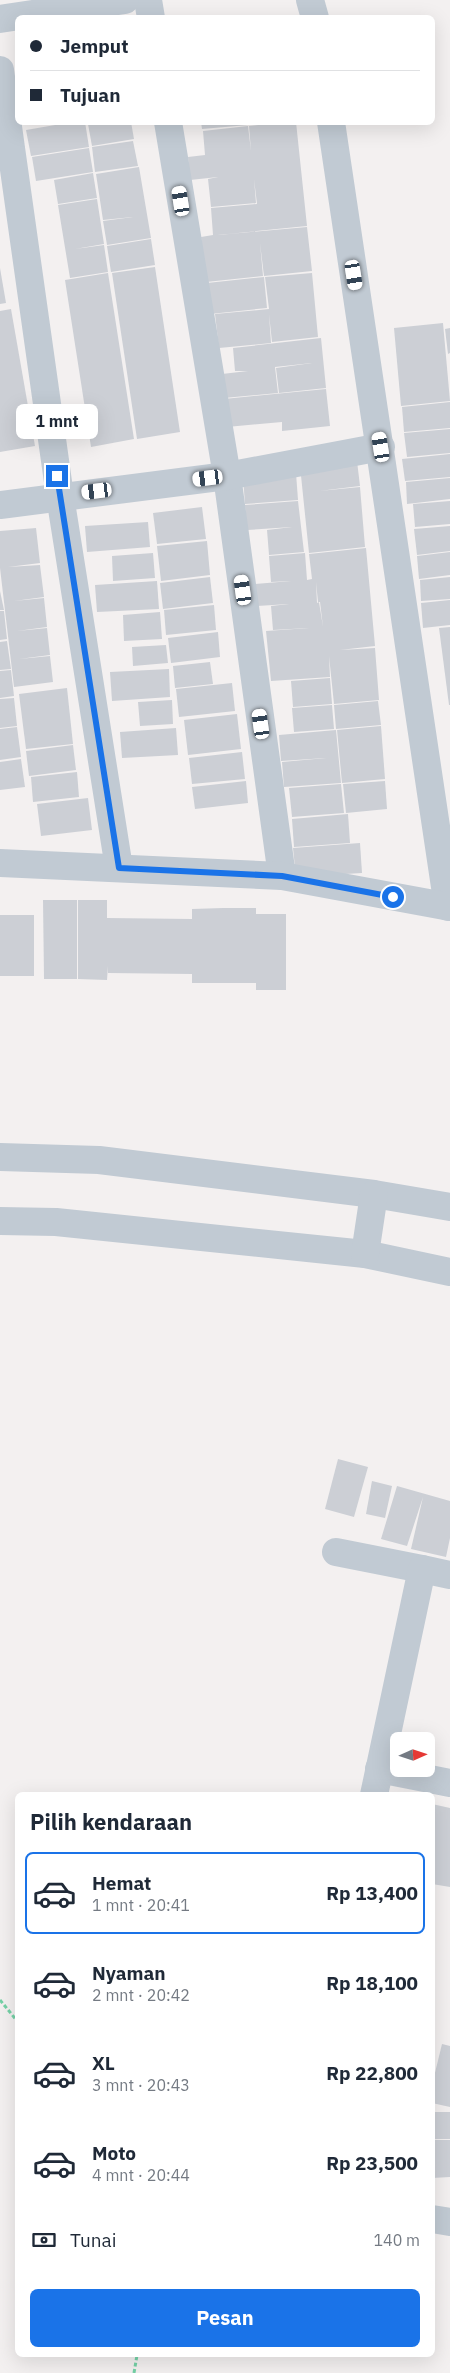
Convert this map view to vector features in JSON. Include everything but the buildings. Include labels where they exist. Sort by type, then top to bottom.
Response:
[{"type":"street","points":[[21,15],[125,0]]},
{"type":"street","points":[[148,0],[150,15]]},
{"type":"street","points":[[310,0],[314,15]]},
{"type":"street","points":[[0,18],[15,16]]},
{"type":"street","points":[[0,70],[60,496],[119,868]]},
{"type":"street","points":[[168,125],[227,476],[282,876]]},
{"type":"street","points":[[0,863],[282,876],[449,907],[331,125]]},
{"type":"street","points":[[0,505],[227,476],[381,447]]},
{"type":"street","points":[[0,1157],[99,1160],[374,1194],[450,1207]]},
{"type":"street","points":[[366,1254],[374,1194]]},
{"type":"street","points":[[0,1221],[56,1222],[366,1254],[450,1272]]},
{"type":"street","points":[[336,1552],[450,1575]]},
{"type":"street","points":[[422,1569],[377,1782],[450,1783]]},
{"type":"street","points":[[435,2220],[450,2222]]},
{"type":"path","points":[[0,2000],[15,2018]]},
{"type":"path","points":[[134,2373],[137,2357]]},
{"type":"route","points":[[57,476],[119,868],[282,876],[393,897]]}]
